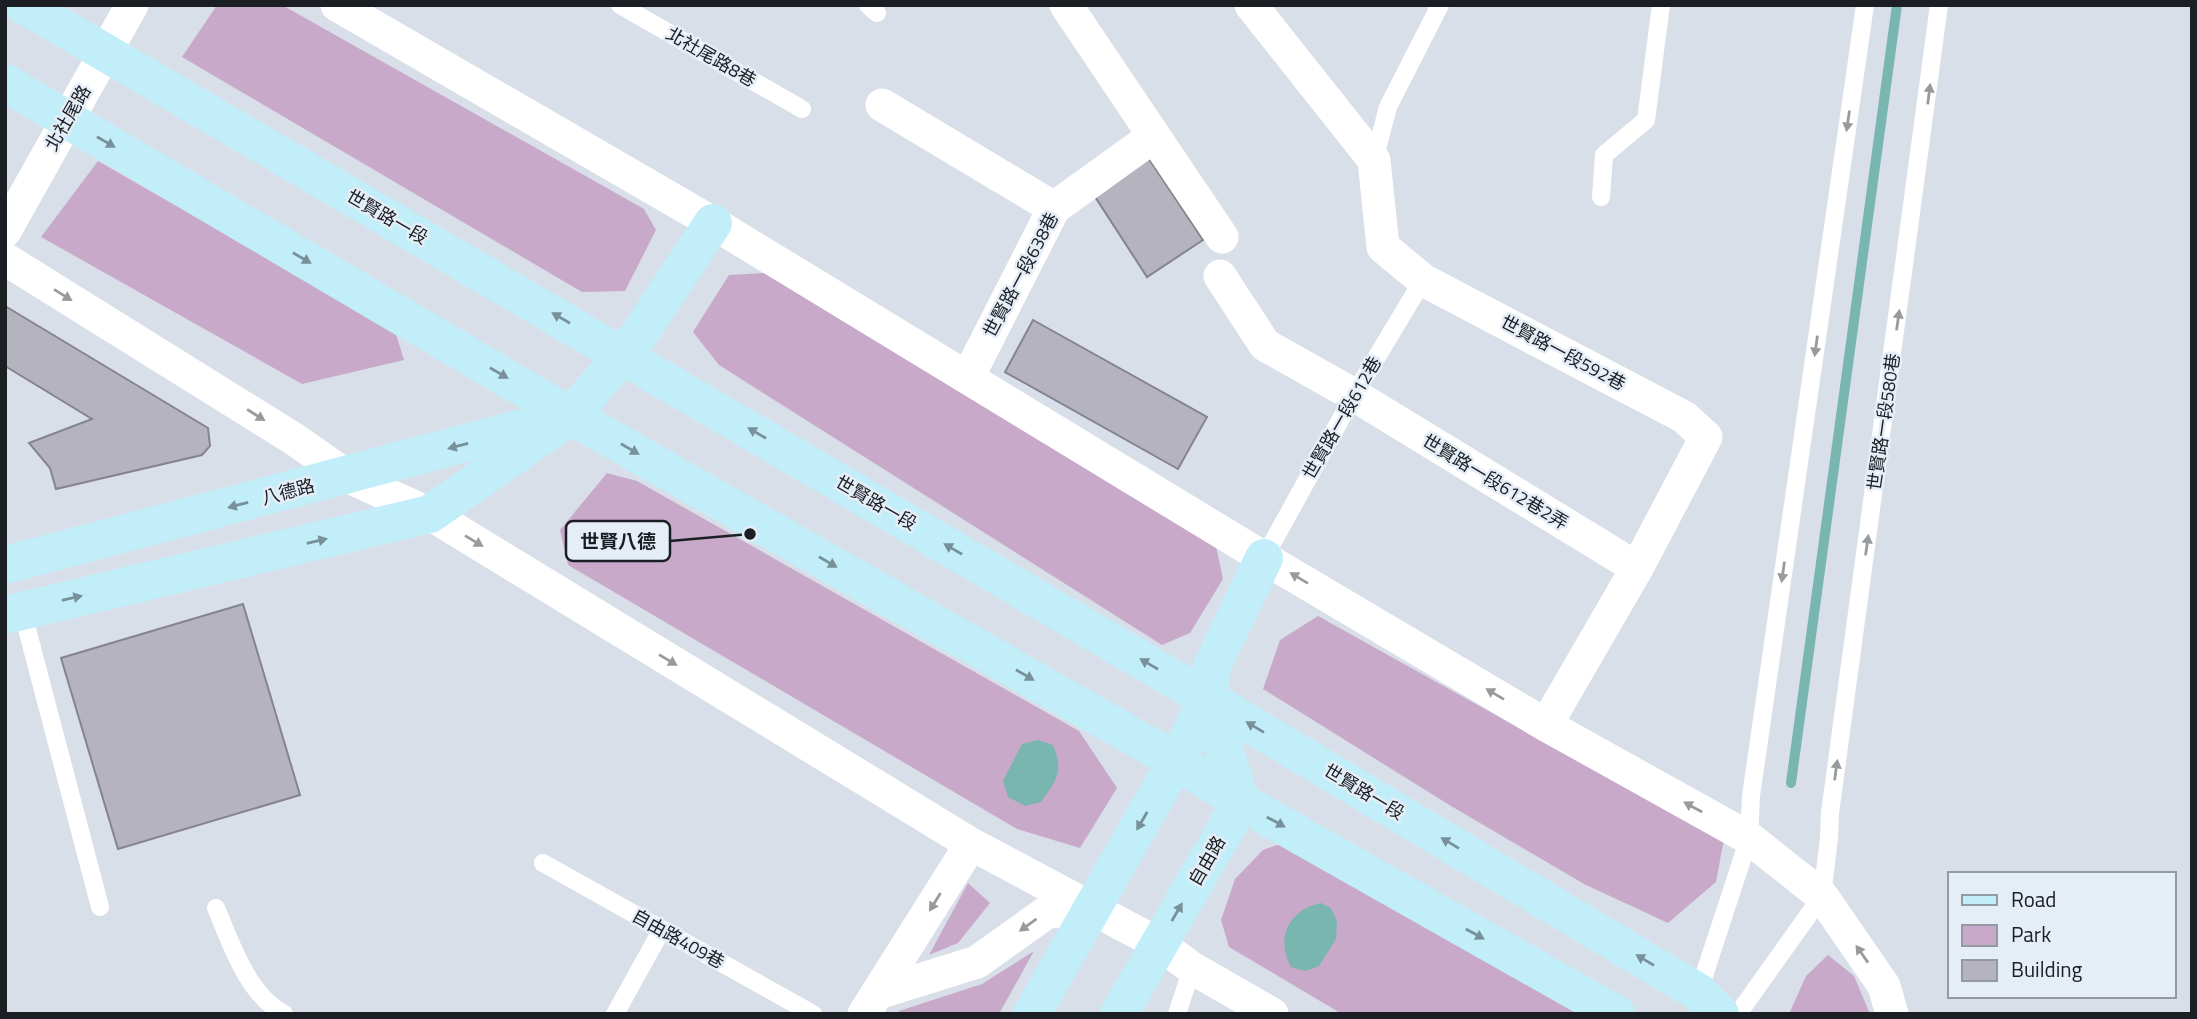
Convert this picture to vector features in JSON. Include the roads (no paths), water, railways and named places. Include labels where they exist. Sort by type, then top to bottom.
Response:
[{"type":"street","name":"世賢路一段","points":[[24,5],[1208,699],[1704,1006]]},
{"type":"street","name":"北社尾路","points":[[5,231],[132,5]]},
{"type":"street","points":[[337,5],[713,223],[1264,558],[1546,725],[1749,838],[1822,896],[1884,986],[1892,1014]]},
{"type":"street","points":[[1066,5],[1222,237]]},
{"type":"street","points":[[1251,5],[1374,160]]},
{"type":"street","points":[[5,83],[571,416],[1176,761],[1241,802],[1616,1014]]},
{"type":"street","points":[[882,105],[1054,208]]},
{"type":"street","name":"世賢路一段638巷","points":[[968,377],[1054,208],[1154,136]]},
{"type":"street","name":"世賢路一段592巷","points":[[1374,160],[1383,247],[1423,280],[1684,417],[1706,438],[1637,568],[1546,725]]},
{"type":"street","points":[[14,612],[430,514],[571,416],[639,335],[713,223]]},
{"type":"street","points":[[5,259],[294,439],[347,476],[430,514],[971,844],[1159,944],[1192,968],[1272,1014]]},
{"type":"street","name":"世賢路一段612巷2弄","points":[[1220,276],[1265,345],[1353,395],[1637,568]]},
{"type":"street","name":"八德路","points":[[5,565],[571,416]]},
{"type":"street","points":[[1032,1014],[1176,761],[1208,699],[1212,666],[1264,558]]},
{"type":"street","points":[[1208,699],[1241,802]]},
{"type":"street","name":"自由路","points":[[1119,1014],[1241,802]]},
{"type":"street","points":[[871,1004],[971,844]]},
{"type":"street","points":[[871,1004],[977,962],[1047,912],[1092,909]]},
{"type":"lane","name":"北社尾路8巷","points":[[620,5],[802,109]]},
{"type":"lane","points":[[1374,160],[1388,107],[1440,5]]},
{"type":"lane","points":[[1601,197],[1604,155],[1646,120],[1661,5]]},
{"type":"lane","points":[[1704,1006],[1749,838],[1751,796],[1865,5]]},
{"type":"lane","name":"世賢路一段580巷","points":[[1822,896],[1830,813],[1939,5]]},
{"type":"lane","name":"世賢路一段612巷","points":[[1264,558],[1353,395],[1423,280]]},
{"type":"lane","points":[[14,612],[100,907]]},
{"type":"lane","name":"自由路409巷","points":[[543,863],[813,1014]]},
{"type":"lane","points":[[1738,1014],[1822,896]]},
{"type":"lane","points":[[216,908],[244,973],[276,1009],[284,1014]]},
{"type":"lane","points":[[615,1014],[661,931]]},
{"type":"lane","points":[[1177,1014],[1192,968]]},
{"type":"waterway","points":[[1791,783],[1897,5]]},
{"type":"place","name":"世賢八德","points":[[750,534]]}]
